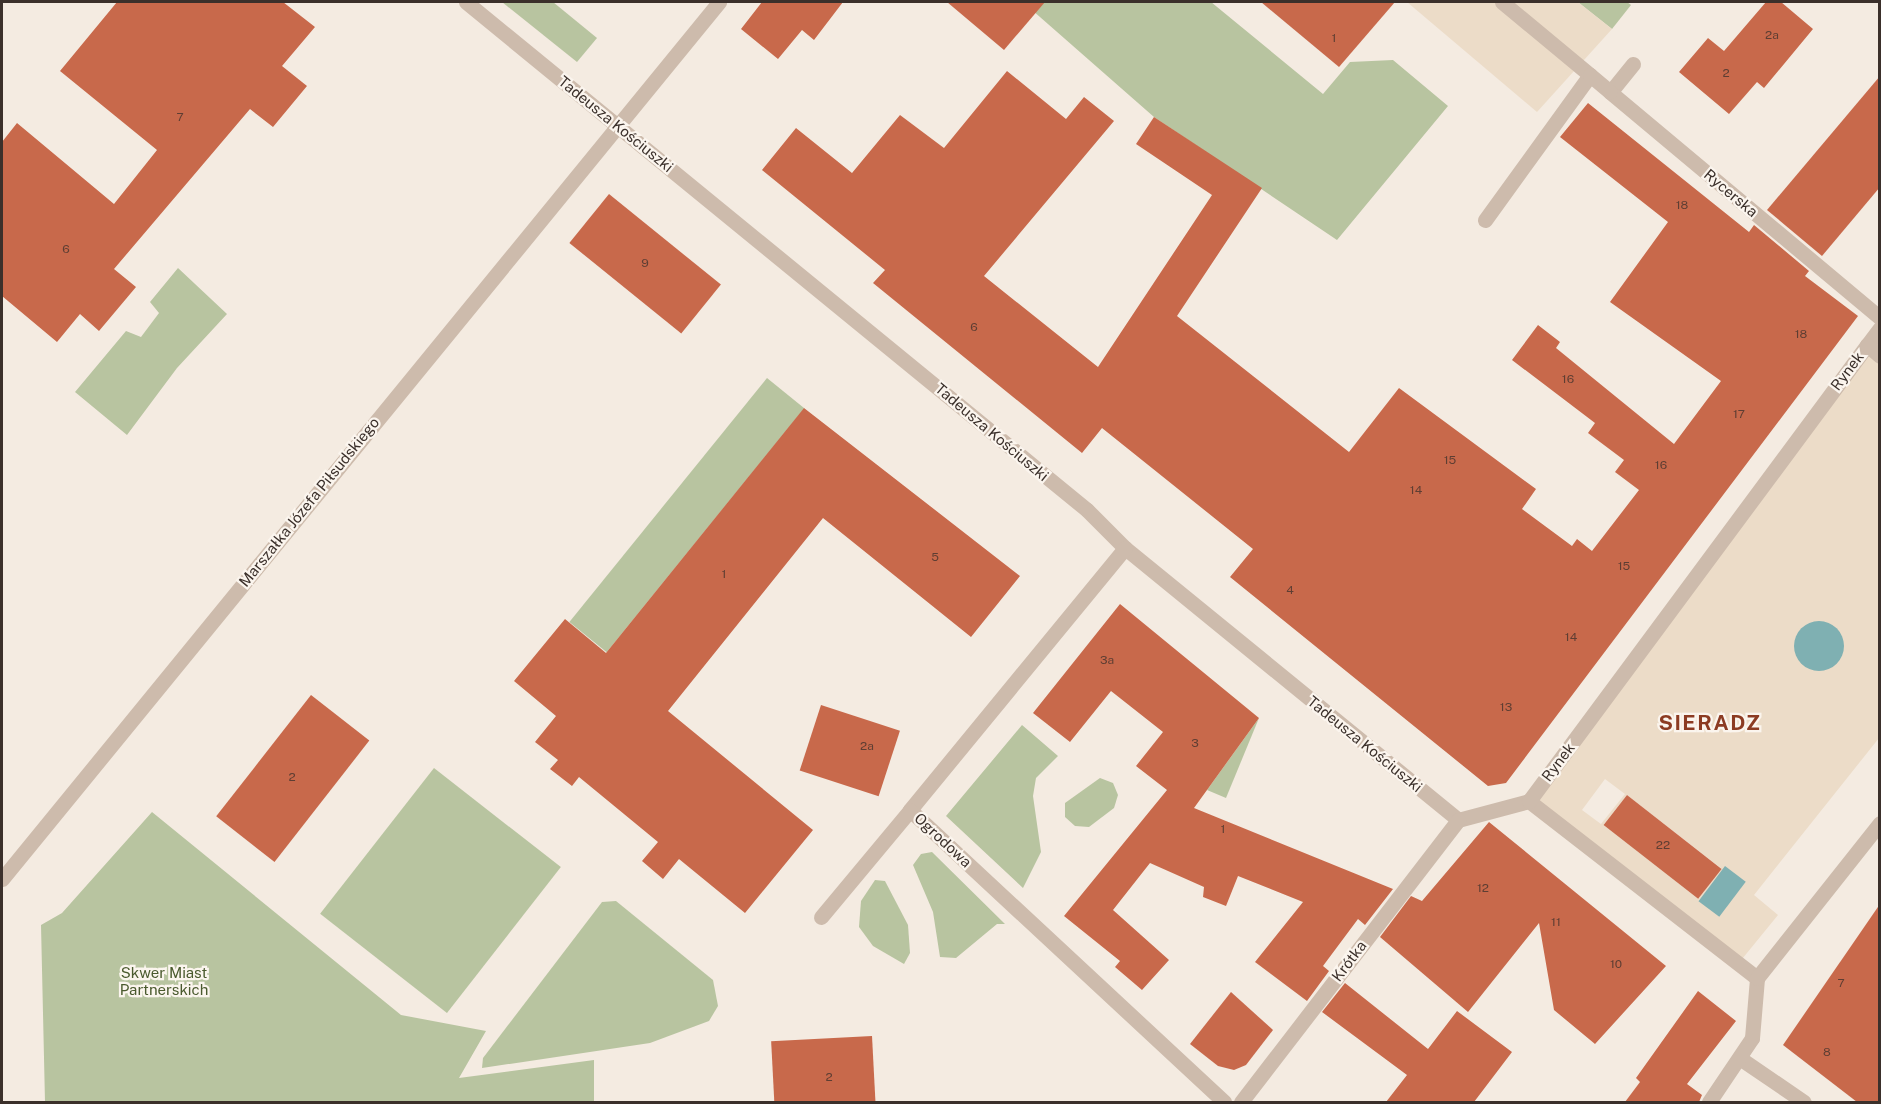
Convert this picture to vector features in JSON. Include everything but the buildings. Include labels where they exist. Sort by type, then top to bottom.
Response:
[{"type":"street","name":"Tadeusza Kościuszki","points":[[466,2],[1087,510],[1125,548],[1458,820]]},
{"type":"street","name":"Marszałka Józefa Piłsudskiego","points":[[2,879],[616,124],[719,2]]},
{"type":"street","points":[[1485,220],[1590,75],[1502,2]]},
{"type":"street","points":[[1610,92],[1633,64]]},
{"type":"street","name":"Rycerska","points":[[1590,75],[1880,318]]},
{"type":"street","points":[[1867,345],[1880,328]]},
{"type":"street","name":"Rynek","points":[[1529,801],[1867,345],[1880,356]]},
{"type":"street","name":"Ogrodowa","points":[[1125,548],[910,810],[1224,1102]]},
{"type":"street","points":[[1458,820],[1529,801],[1757,978]]},
{"type":"street","points":[[821,917],[910,810]]},
{"type":"street","name":"Krótka","points":[[1240,1102],[1458,820]]},
{"type":"street","points":[[1709,1102],[1741,1059],[1752,1038],[1757,978],[1880,823]]},
{"type":"street","points":[[1741,1059],[1804,1102]]},
{"type":"green space","points":[[502,2],[553,2],[597,38],[577,62]]},
{"type":"green space","points":[[1035,2],[1211,2],[1323,94],[1350,62],[1393,60],[1448,106],[1337,240],[1154,117],[1032,10]]},
{"type":"green space","points":[[1627,2],[1631,5],[1612,29],[1579,3]]},
{"type":"green space","points":[[178,268],[227,314],[177,368],[127,435],[75,392],[126,331],[141,337],[159,313],[150,302]]},
{"type":"green space","points":[[767,378],[804,408],[607,652],[569,622]]},
{"type":"green space","points":[[1259,718],[1226,798],[1207,790]]},
{"type":"green space","points":[[1022,725],[1058,756],[1036,778],[1033,796],[1041,852],[1023,888],[946,816]]},
{"type":"green space","points":[[434,768],[561,867],[447,1013],[320,914]]},
{"type":"green space","points":[[1100,778],[1113,783],[1118,795],[1114,808],[1089,827],[1075,826],[1065,817],[1065,803]]},
{"type":"green space","name":"Skwer Miast Partnerskich","points":[[152,812],[401,1015],[486,1031],[459,1078],[594,1060],[594,1102],[45,1102],[41,925],[62,913]]},
{"type":"green space","points":[[932,852],[1005,924],[997,924],[956,958],[940,957],[933,912],[913,865],[921,854]]},
{"type":"green space","points":[[875,880],[885,881],[908,925],[910,953],[904,964],[873,946],[859,927],[861,901]]},
{"type":"green space","points":[[616,901],[713,980],[718,1006],[709,1021],[650,1043],[482,1068],[483,1058],[602,902]]},
{"type":"shaded area","points":[[1407,2],[1578,2],[1612,29],[1537,112]]},
{"type":"shaded area","points":[[1867,345],[1880,355],[1879,738],[1754,895],[1778,915],[1738,964],[1529,801]],"holes":[[[1605,779],[1625,794],[1601,824],[1582,810]],[[1627,795],[1722,869],[1604,824]]]},
{"type":"water","points":[[1819,621],[1833,625],[1840,632],[1844,646],[1840,660],[1833,667],[1819,671],[1805,667],[1798,660],[1794,646],[1798,632],[1805,625]]},
{"type":"water","points":[[1725,866],[1746,882],[1719,917],[1699,901]]},
{"type":"district","name":"SIERADZ","points":[[1710,723]]}]
